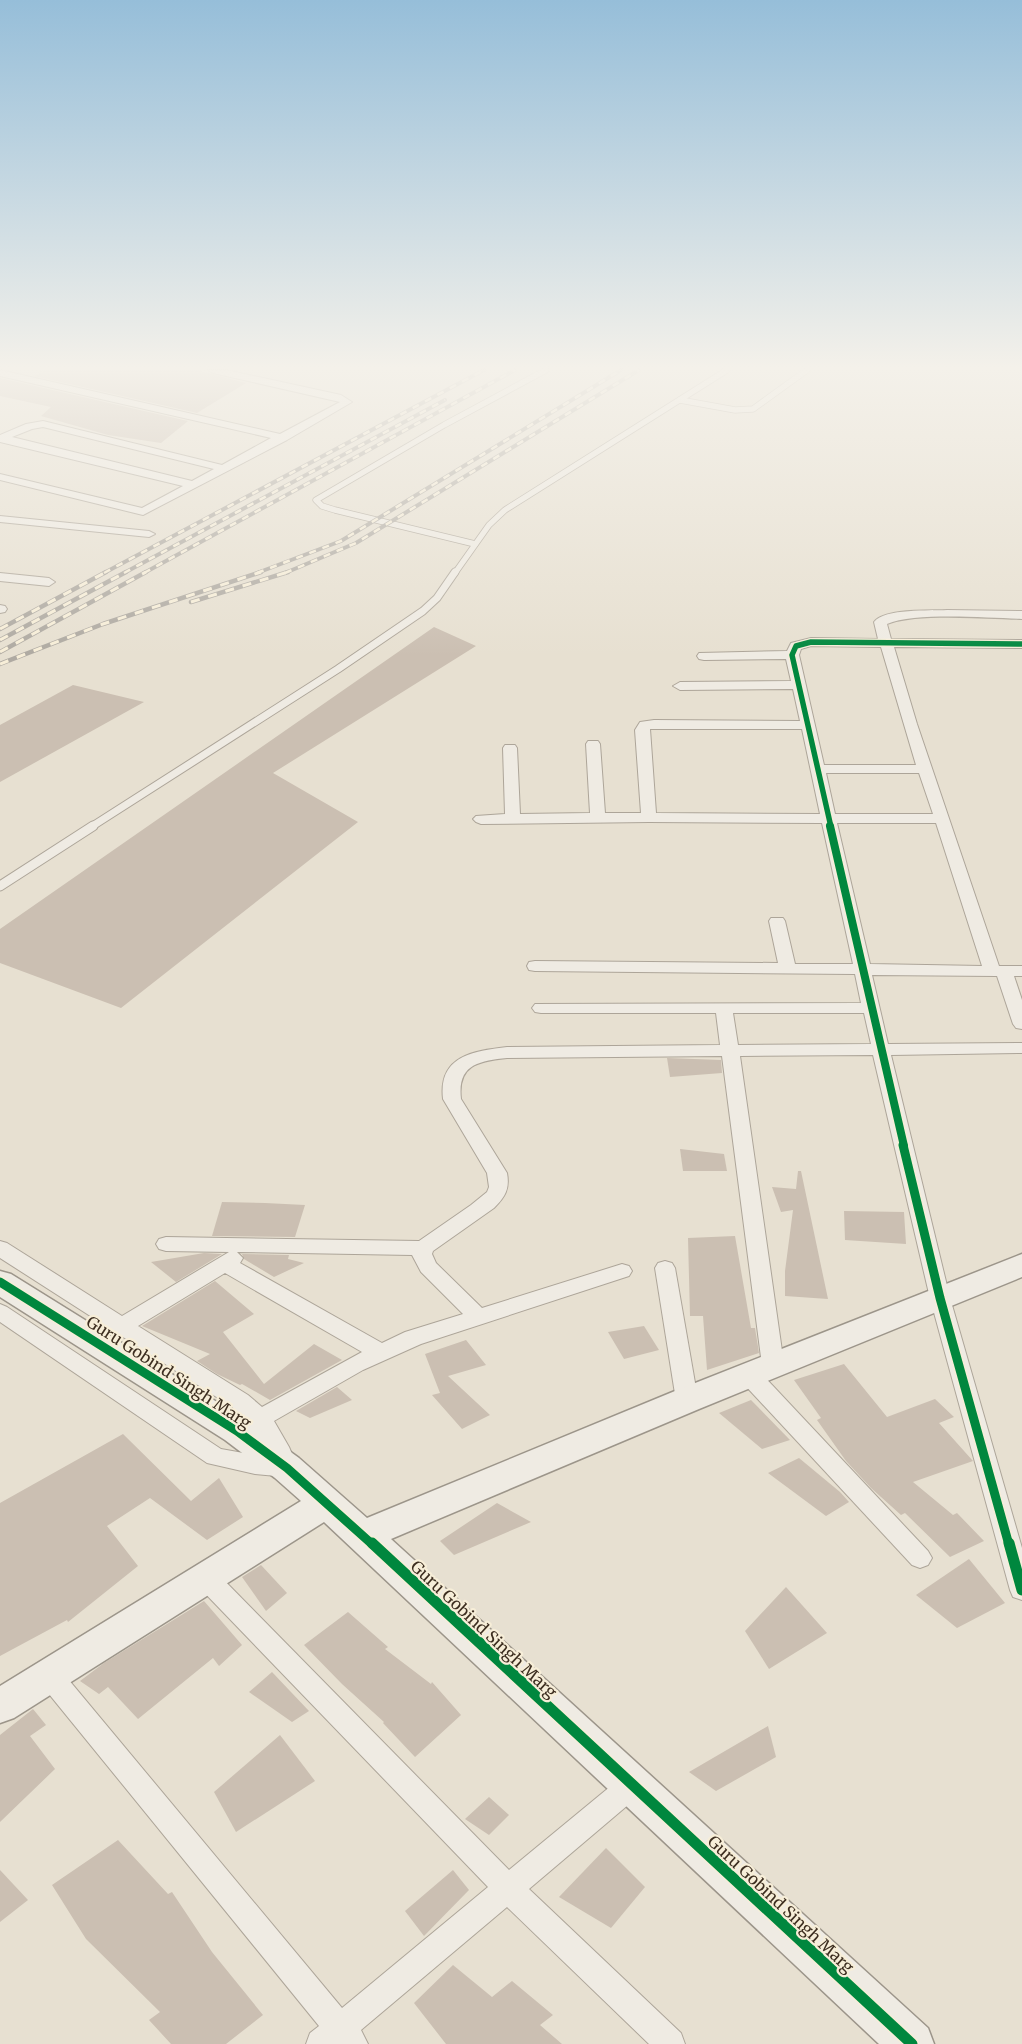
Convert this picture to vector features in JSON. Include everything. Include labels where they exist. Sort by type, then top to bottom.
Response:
[{"type":"street","points":[[111,465],[193,485]]},
{"type":"street","points":[[214,465],[225,468]]},
{"type":"street","points":[[0,477],[140,512],[230,465]]},
{"type":"street","points":[[0,519],[149,534]]},
{"type":"street","points":[[0,577],[49,582]]},
{"type":"street","points":[[1022,615],[908,615],[891,617],[880,622],[942,819],[997,970],[1022,1024]]},
{"type":"street","points":[[1022,644],[811,642],[796,646],[792,655],[864,970],[880,1049],[940,1298],[1022,1590]]},
{"type":"street","points":[[704,656],[792,655]]},
{"type":"street","points":[[680,686],[799,685]]},
{"type":"street","points":[[649,817],[642,730],[644,725],[808,725]]},
{"type":"street","points":[[592,744],[598,817]]},
{"type":"street","points":[[510,748],[513,818]]},
{"type":"street","points":[[818,769],[925,769]]},
{"type":"street","points":[[481,819],[649,817],[942,819]]},
{"type":"street","points":[[777,921],[788,970]]},
{"type":"street","points":[[535,966],[1022,971]]},
{"type":"street","points":[[541,1008],[871,1008]]},
{"type":"street","points":[[724,1008],[730,1050],[761,1370],[920,1558]]},
{"type":"street","points":[[166,1244],[424,1248],[489,1202],[497,1193],[499,1183],[497,1172],[452,1099],[449,1088],[451,1078],[464,1063],[472,1058],[502,1053],[1022,1048]]},
{"type":"street","points":[[122,1326],[251,1246]]},
{"type":"street","points":[[0,1248],[240,1401],[249,1425],[355,1364],[413,1338],[622,1271]]},
{"type":"street","points":[[424,1248],[422,1254],[428,1267],[478,1317]]},
{"type":"street","points":[[224,1263],[380,1352]]},
{"type":"street","points":[[362,1535],[686,1400],[1022,1265]]},
{"type":"street","points":[[665,1268],[686,1400]]},
{"type":"street","name":"Guru Gobind Singh Marg","points":[[0,1282],[249,1425],[287,1468],[327,1502],[912,2044]]},
{"type":"street","points":[[0,1312],[215,1457],[255,1466],[287,1468]]},
{"type":"street","points":[[0,1706],[327,1502]]},
{"type":"street","points":[[205,1577],[508,1888],[670,2044]]},
{"type":"street","points":[[49,1675],[338,2039],[508,1888],[632,1785]]},
{"type":"lane","points":[[375,465],[316,500],[322,506],[335,510],[475,544]]},
{"type":"lane","points":[[0,886],[338,670],[423,611],[437,598],[488,525],[505,510],[576,465]]},
{"type":"building","points":[[434,627],[476,646],[273,773],[358,822],[121,1008],[0,963],[0,929]]},
{"type":"building","points":[[73,685],[144,702],[0,782],[0,725]]},
{"type":"building","points":[[667,1058],[721,1060],[722,1073],[670,1077]]},
{"type":"building","points":[[680,1149],[724,1154],[727,1171],[683,1171]]},
{"type":"building","points":[[798,1171],[801,1171],[828,1299],[785,1296],[785,1271],[793,1210],[781,1212],[772,1187],[796,1189]]},
{"type":"building","points":[[222,1202],[305,1205],[295,1237],[212,1236]]},
{"type":"building","points":[[844,1211],[904,1212],[906,1244],[845,1240]]},
{"type":"building","points":[[735,1236],[751,1328],[755,1328],[759,1353],[707,1370],[703,1316],[690,1316],[688,1238]]},
{"type":"building","points":[[204,1253],[222,1254],[176,1282],[151,1262]]},
{"type":"building","points":[[242,1254],[289,1255],[288,1259],[304,1263],[274,1277],[244,1259]]},
{"type":"building","points":[[215,1281],[254,1314],[223,1332],[264,1384],[314,1344],[342,1360],[270,1400],[242,1384],[240,1385],[217,1374],[197,1361],[210,1354],[142,1326]]},
{"type":"building","points":[[644,1326],[659,1350],[624,1359],[608,1332]]},
{"type":"building","points":[[466,1340],[486,1365],[448,1376],[490,1415],[462,1429],[432,1395],[440,1393],[425,1354]]},
{"type":"building","points":[[844,1364],[887,1417],[935,1399],[954,1417],[939,1423],[973,1461],[913,1482],[953,1515],[957,1513],[984,1541],[950,1557],[905,1513],[901,1515],[871,1488],[846,1461],[817,1420],[821,1418],[794,1380]]},
{"type":"building","points":[[337,1387],[352,1400],[310,1418],[296,1411]]},
{"type":"building","points":[[751,1400],[790,1440],[762,1449],[719,1413]]},
{"type":"building","points":[[123,1434],[191,1501],[219,1478],[243,1517],[207,1540],[150,1498],[107,1526],[138,1566],[68,1622],[67,1620],[0,1656],[0,1503]]},
{"type":"building","points":[[799,1458],[840,1492],[849,1502],[826,1516],[768,1473]]},
{"type":"building","points":[[497,1503],[531,1522],[454,1555],[440,1541]]},
{"type":"building","points":[[969,1559],[1005,1603],[957,1628],[916,1595]]},
{"type":"building","points":[[261,1565],[287,1593],[266,1611],[242,1577]]},
{"type":"building","points":[[786,1587],[827,1633],[769,1669],[745,1631]]},
{"type":"building","points":[[204,1601],[242,1645],[219,1666],[213,1658],[138,1719],[108,1687],[99,1694],[80,1681],[104,1663]]},
{"type":"building","points":[[348,1612],[388,1647],[385,1649],[431,1684],[432,1682],[461,1715],[415,1757],[384,1722],[342,1684],[304,1645]]},
{"type":"building","points":[[272,1672],[309,1711],[292,1722],[249,1692]]},
{"type":"building","points":[[33,1709],[46,1725],[30,1736],[55,1769],[0,1822],[0,1735]]},
{"type":"building","points":[[768,1726],[776,1757],[716,1791],[689,1772]]},
{"type":"building","points":[[280,1735],[315,1781],[236,1832],[214,1792]]},
{"type":"building","points":[[489,1797],[509,1815],[489,1835],[465,1819]]},
{"type":"building","points":[[118,1840],[168,1894],[172,1892],[212,1952],[263,2015],[226,2044],[171,2044],[149,2020],[160,2012],[86,1939],[52,1885]]},
{"type":"building","points":[[606,1848],[645,1887],[611,1928],[559,1897]]},
{"type":"building","points":[[0,1870],[28,1900],[0,1922]]},
{"type":"building","points":[[453,1870],[469,1890],[424,1936],[405,1911]]},
{"type":"building","points":[[453,1965],[492,1997],[512,1981],[553,2015],[540,2025],[562,2044],[446,2044],[414,2003]]},
{"type":"railway","points":[[104,573],[305,465]]},
{"type":"railway","points":[[124,573],[324,465]]},
{"type":"railway","points":[[144,573],[341,465]]},
{"type":"railway","points":[[257,573],[341,541],[465,465]]},
{"type":"railway","points":[[286,573],[356,543],[483,465]]},
{"type":"railway","points":[[0,629],[106,572]]},
{"type":"railway","points":[[0,640],[126,572]]},
{"type":"railway","points":[[0,652],[146,572]]},
{"type":"railway","points":[[0,664],[103,624],[261,572]]},
{"type":"railway","points":[[191,602],[286,573]]},
{"type":"cycle path","points":[[1022,644],[811,642],[796,646],[792,655],[871,1008],[940,1298],[1022,1590]]},
{"type":"cycle path","points":[[0,1282],[237,1431],[287,1468],[363,1535],[912,2044]]}]
